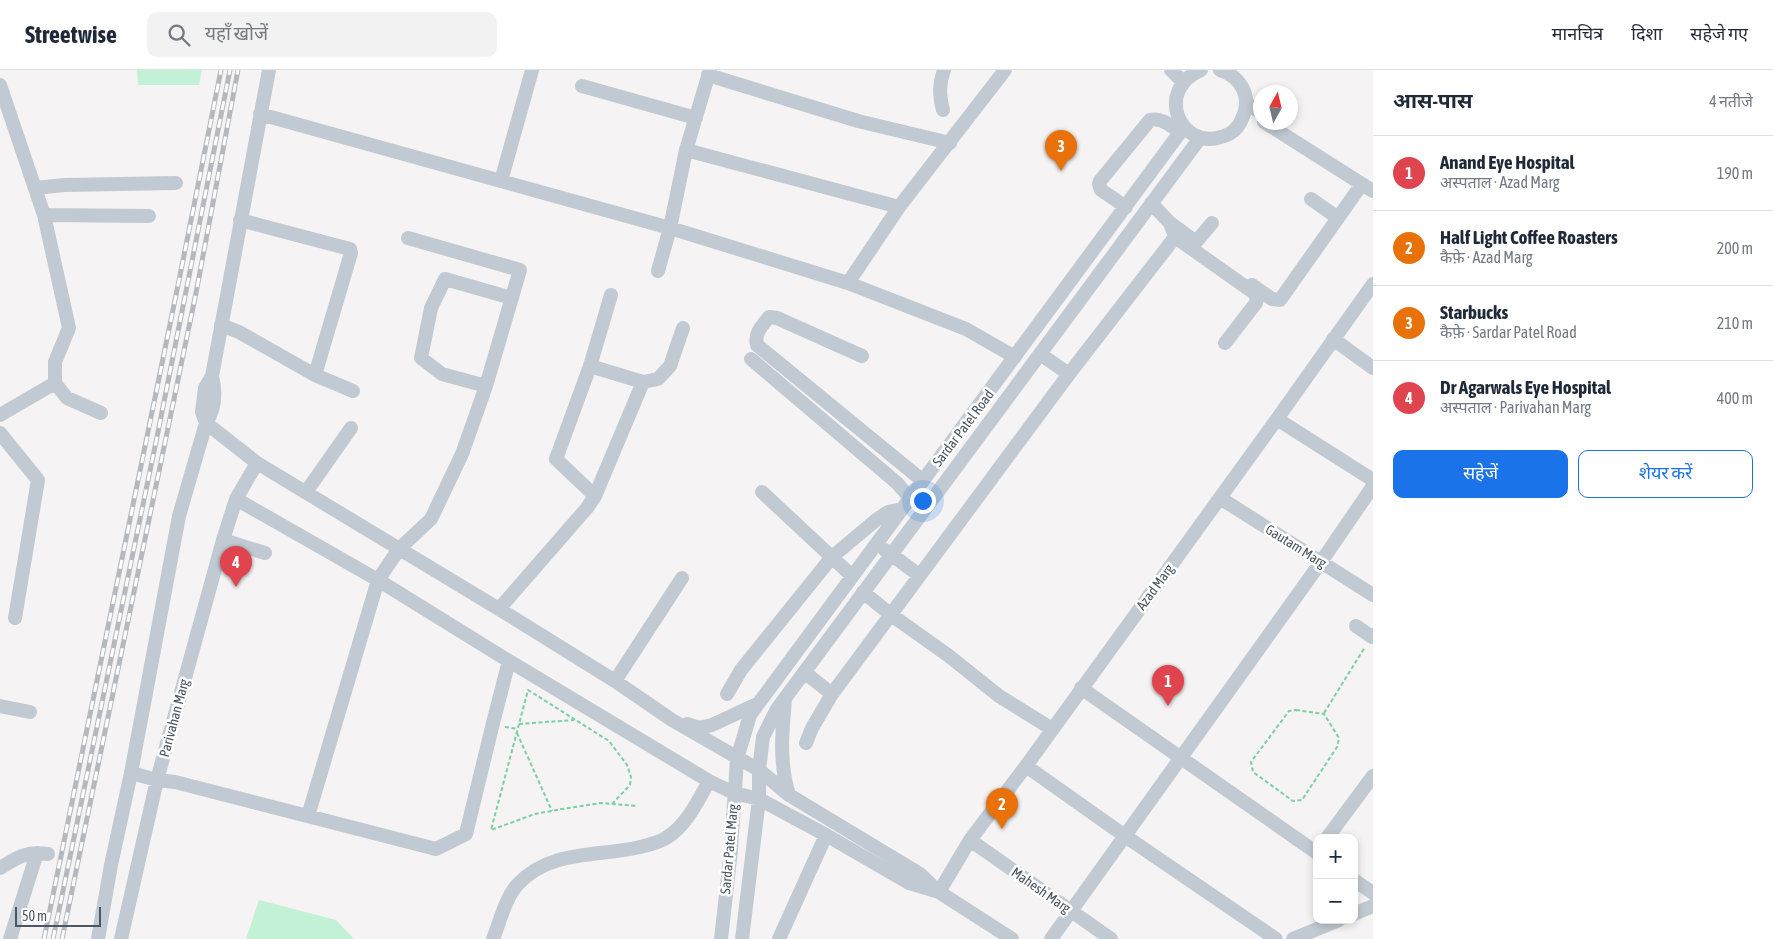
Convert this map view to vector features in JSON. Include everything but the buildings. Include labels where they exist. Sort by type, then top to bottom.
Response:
[{"type":"street","points":[[269,70],[212,376],[205,388],[202,412],[206,423],[256,463],[499,609],[615,681],[672,720],[759,770],[789,794],[920,874],[939,892],[1012,939]]},
{"type":"street","points":[[501,181],[532,70]]},
{"type":"street","points":[[943,110],[940,98],[940,82],[944,70]]},
{"type":"street","points":[[848,283],[900,207],[1005,70]]},
{"type":"street","points":[[1171,70],[1183,82]]},
{"type":"street","points":[[1182,130],[1175,100],[1178,90],[1183,82],[1192,74],[1201,70]]},
{"type":"street","points":[[1126,207],[1101,190],[1098,184],[1150,120],[1155,118],[1200,138],[1214,139],[1228,135],[1239,125],[1246,108],[1244,90],[1231,72]]},
{"type":"street","points":[[658,271],[670,228],[686,150],[709,73],[858,121],[950,143]]},
{"type":"street","points":[[0,86],[44,215],[69,328],[55,362],[55,383],[67,398],[101,413]]},
{"type":"street","points":[[582,86],[696,118]]},
{"type":"street","points":[[1246,108],[1253,110]]},
{"type":"street","points":[[1246,108],[1253,114]]},
{"type":"street","points":[[260,114],[670,228],[848,283],[966,329],[1015,357]]},
{"type":"street","name":"Sardar Patel Road","points":[[737,759],[750,716],[1182,130]]},
{"type":"street","points":[[1277,130],[1369,186]]},
{"type":"street","points":[[1288,130],[1369,186]]},
{"type":"street","name":"Sardar Patel Road","points":[[742,939],[759,800],[759,770],[763,738],[776,709],[1200,138]]},
{"type":"street","points":[[686,150],[900,207]]},
{"type":"street","points":[[35,188],[65,185],[176,183]]},
{"type":"street","points":[[1151,203],[1170,223],[1263,294],[1272,299],[1280,300],[1338,218],[1369,186]]},
{"type":"street","points":[[1311,199],[1338,218]]},
{"type":"street","points":[[44,215],[149,216]]},
{"type":"street","points":[[240,220],[350,249],[351,253],[315,374]]},
{"type":"street","points":[[1170,223],[1175,237],[1257,296],[1256,304],[1225,343]]},
{"type":"street","points":[[1196,242],[1212,223]]},
{"type":"street","points":[[806,743],[812,728],[832,694],[890,614],[1069,374],[1175,237]]},
{"type":"street","points":[[308,816],[378,580],[399,550],[431,519],[462,454],[486,386],[520,270],[408,238]]},
{"type":"street","points":[[486,386],[442,374],[421,358],[430,308],[445,279],[512,298]]},
{"type":"street","name":"Azad Marg","points":[[939,892],[970,840],[1026,766],[1373,284]]},
{"type":"street","points":[[595,496],[556,459],[590,366],[611,295]]},
{"type":"street","points":[[862,356],[777,318],[769,318],[758,331],[756,340],[757,345],[923,481]]},
{"type":"street","points":[[221,325],[239,332],[315,374],[353,391]]},
{"type":"street","points":[[590,366],[643,382],[658,379],[670,366],[683,328]]},
{"type":"street","points":[[1333,339],[1373,368]]},
{"type":"street","points":[[1040,354],[1069,374]]},
{"type":"street","points":[[751,359],[896,483],[908,531]]},
{"type":"street","points":[[499,609],[595,496],[643,382]]},
{"type":"street","points":[[0,415],[55,383]]},
{"type":"street","points":[[1277,419],[1373,480]]},
{"type":"street","name":"Parivahan Marg","points":[[98,939],[179,516],[206,423]]},
{"type":"street","points":[[306,492],[351,428]]},
{"type":"street","points":[[0,432],[38,480],[15,618]]},
{"type":"street","name":"Parivahan Marg","points":[[121,939],[157,780],[223,540],[236,499],[256,463]]},
{"type":"street","points":[[1051,939],[1321,562],[1373,486]]},
{"type":"street","points":[[762,492],[852,576]]},
{"type":"street","name":"Gautam Marg","points":[[1220,498],[1373,595]]},
{"type":"street","points":[[236,499],[378,580],[510,662],[709,781],[734,793],[759,800],[826,835],[910,883],[939,892]]},
{"type":"street","points":[[726,694],[741,670],[832,557],[876,520],[888,512],[902,509]]},
{"type":"street","points":[[223,540],[265,552]]},
{"type":"street","points":[[876,544],[919,575]]},
{"type":"street","points":[[615,681],[682,578]]},
{"type":"street","points":[[863,592],[999,696],[1052,729]]},
{"type":"street","points":[[1356,626],[1372,636]]},
{"type":"street","points":[[131,773],[157,780],[174,782],[436,848],[466,834],[510,662]]},
{"type":"street","points":[[804,672],[832,694]]},
{"type":"street","points":[[1081,688],[1313,850]]},
{"type":"street","points":[[786,697],[781,738],[784,778],[789,794]]},
{"type":"street","points":[[672,720],[699,728],[712,725],[760,702]]},
{"type":"street","points":[[0,706],[30,712]]},
{"type":"street","name":"Sardar Patel Marg","points":[[721,939],[731,850],[737,759]]},
{"type":"street","points":[[1026,766],[1276,939]]},
{"type":"street","points":[[1331,834],[1373,776]]},
{"type":"street","points":[[493,939],[517,884],[529,874],[546,864],[563,858],[632,849],[665,839],[678,829],[700,798],[709,781]]},
{"type":"street","points":[[780,939],[826,835]]},
{"type":"street","name":"Mahesh Marg","points":[[970,840],[1111,939]]},
{"type":"street","points":[[0,868],[21,855],[42,854],[10,939]]},
{"type":"street","points":[[1358,883],[1373,893]]},
{"type":"street","points":[[1358,912],[1373,906]]},
{"type":"street","points":[[1293,939],[1329,924]]},
{"type":"path","points":[[1324,714],[1372,636]]},
{"type":"path","points":[[612,804],[630,784],[631,777],[627,765],[608,741],[528,690],[491,830],[535,814],[552,811],[601,803],[612,804],[637,806]]},
{"type":"path","points":[[1304,710],[1324,714],[1339,738],[1337,746],[1302,800],[1293,801],[1253,772],[1252,762],[1289,712],[1304,710]]},
{"type":"path","points":[[519,724],[575,720]]},
{"type":"path","points":[[517,733],[552,811]]},
{"type":"green space","points":[[137,70],[202,70],[199,85],[138,85]]},
{"type":"green space","points":[[259,900],[336,920],[354,939],[246,939]]},
{"type":"railway","points":[[44,939],[221,70]]},
{"type":"railway","points":[[53,939],[157,437],[230,70]]},
{"type":"railway","points":[[62,939],[196,293],[238,70]]},
{"type":"place","name":"Starbucks","points":[[1061,171]]},
{"type":"place","name":"Dr Agarwals Eye Hospital","points":[[236,587]]},
{"type":"place","name":"Anand Eye Hospital","points":[[1168,706]]},
{"type":"place","name":"Half Light Coffee Roasters","points":[[1002,829]]}]
